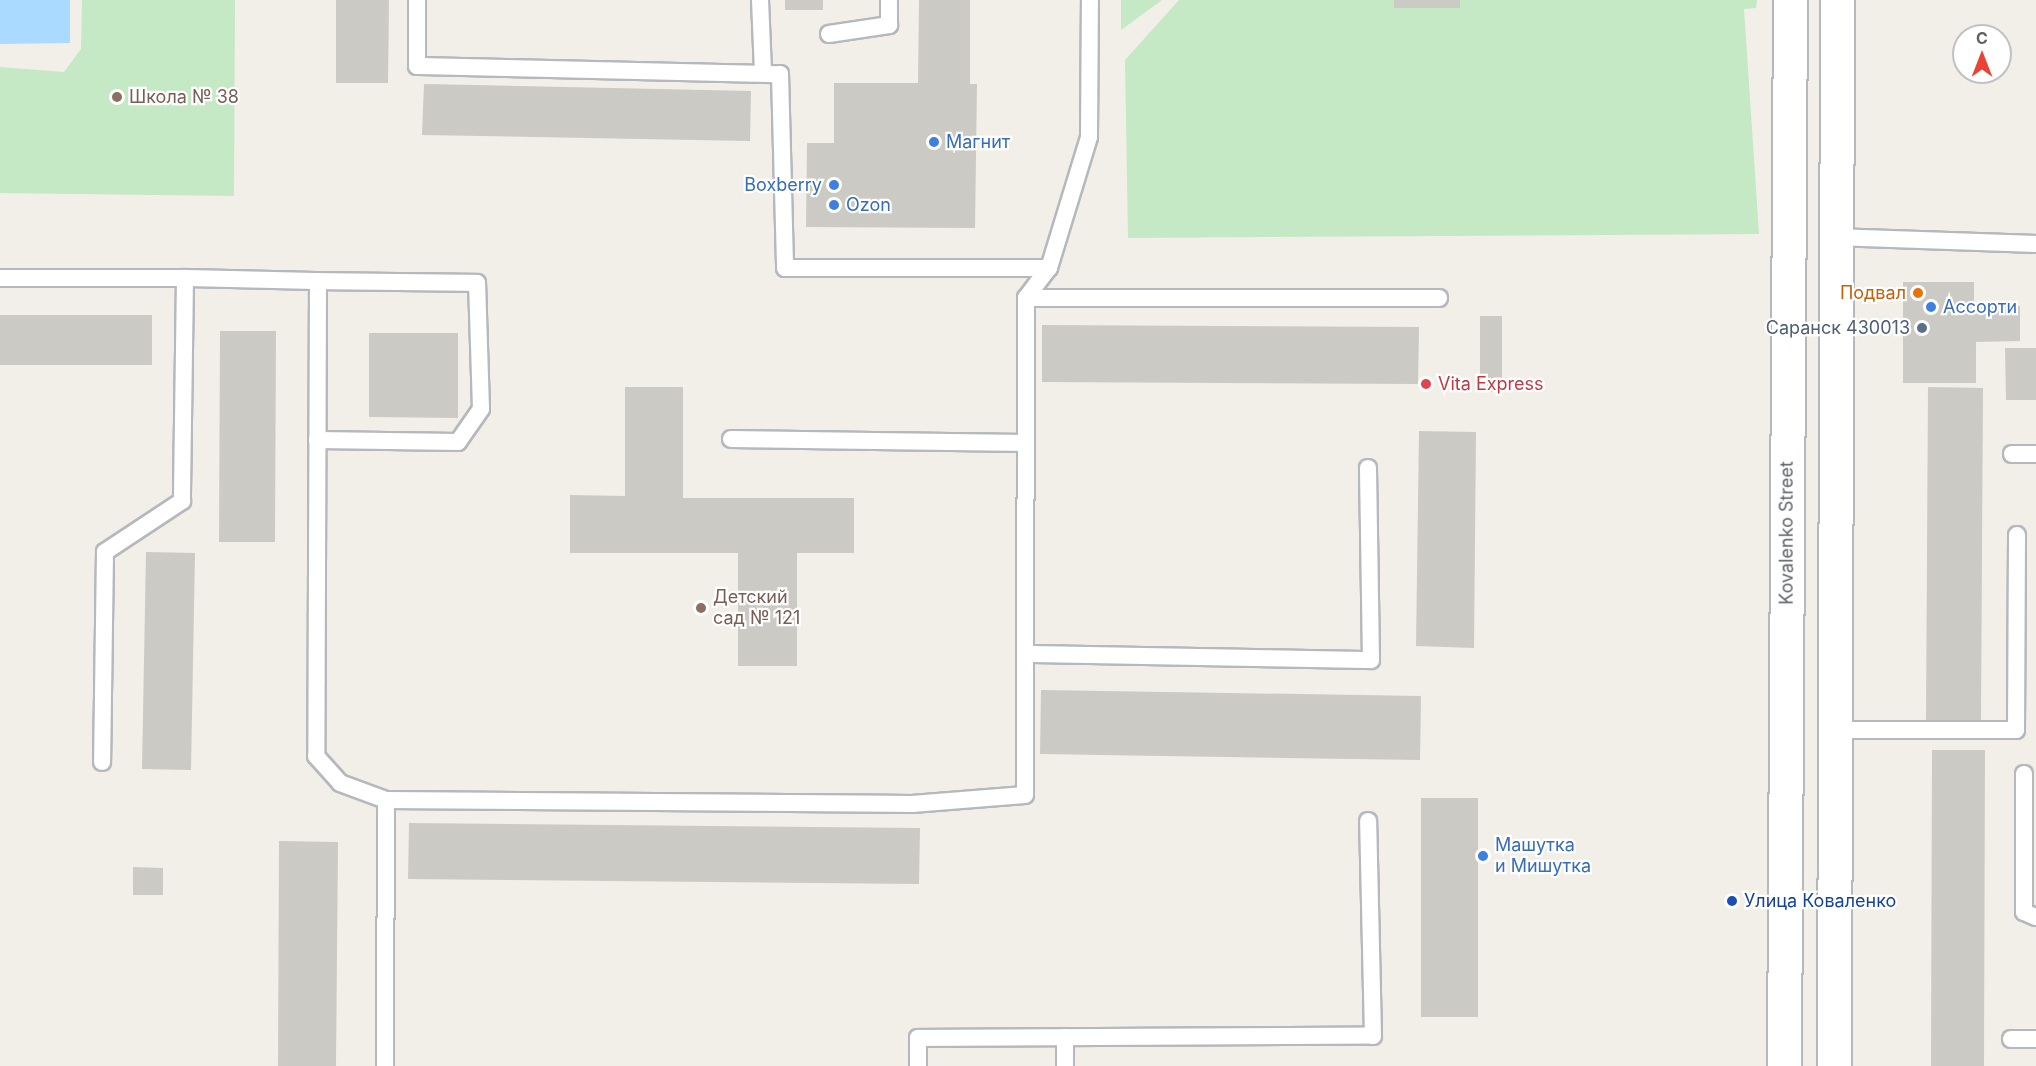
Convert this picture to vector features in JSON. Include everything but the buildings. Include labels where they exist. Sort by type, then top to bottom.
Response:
[{"type":"main road","name":"Kovalenko Street","points":[[1784,1066],[1790,0]]},
{"type":"main road","points":[[1834,1066],[1834,237],[1837,0]]},
{"type":"main road","points":[[1788,238],[1834,237]]},
{"type":"lane","points":[[417,0],[417,66],[780,74],[785,268],[1049,268]]},
{"type":"lane","points":[[760,0],[763,73]]},
{"type":"lane","points":[[829,34],[889,25],[889,0]]},
{"type":"lane","points":[[318,281],[316,756],[340,783],[386,801],[912,804],[1025,795],[1026,298],[1049,268],[1089,137],[1090,0]]},
{"type":"lane","points":[[1834,237],[2036,244]]},
{"type":"lane","points":[[0,278],[185,278],[477,283],[481,409],[458,442],[317,440]]},
{"type":"lane","points":[[102,762],[105,552],[182,501],[185,278]]},
{"type":"lane","points":[[1026,298],[1439,297]]},
{"type":"lane","points":[[731,439],[1026,443]]},
{"type":"lane","points":[[2012,454],[2036,454]]},
{"type":"lane","points":[[1027,654],[1371,660],[1368,468]]},
{"type":"lane","points":[[1835,730],[2016,730],[2018,535]]},
{"type":"lane","points":[[2024,774],[2024,912],[2036,917]]},
{"type":"lane","points":[[385,1066],[386,801]]},
{"type":"lane","points":[[918,1066],[918,1038],[1372,1036],[1368,821]]},
{"type":"lane","points":[[1065,1037],[1065,1066]]},
{"type":"lane","points":[[2011,1039],[2036,1039]]},
{"type":"green space","name":"Школа № 38","points":[[82,0],[235,0],[234,196],[0,193],[0,67],[64,72],[81,49]]},
{"type":"green space","points":[[1121,0],[1162,0],[1121,30]]},
{"type":"green space","points":[[1179,0],[1757,0],[1756,8],[1744,9],[1759,234],[1128,238],[1125,60]]},
{"type":"water","points":[[0,0],[70,0],[70,43],[0,44]]},
{"type":"place","name":"Школа № 38","points":[[117,97]]},
{"type":"place","name":"Магнит","points":[[934,142]]},
{"type":"place","name":"Boxberry","points":[[834,185]]},
{"type":"place","name":"Ozon","points":[[834,205]]},
{"type":"place","name":"Подвал","points":[[1918,293]]},
{"type":"place","name":"Ассорти","points":[[1931,307]]},
{"type":"place","name":"Саранск 430013","points":[[1922,328]]},
{"type":"place","name":"Vita Express","points":[[1426,384]]},
{"type":"place","name":"Детский сад № 121","points":[[701,608]]},
{"type":"place","name":"Машутка и Мишутка","points":[[1483,856]]},
{"type":"place","name":"Улица Коваленко","points":[[1732,901]]}]
